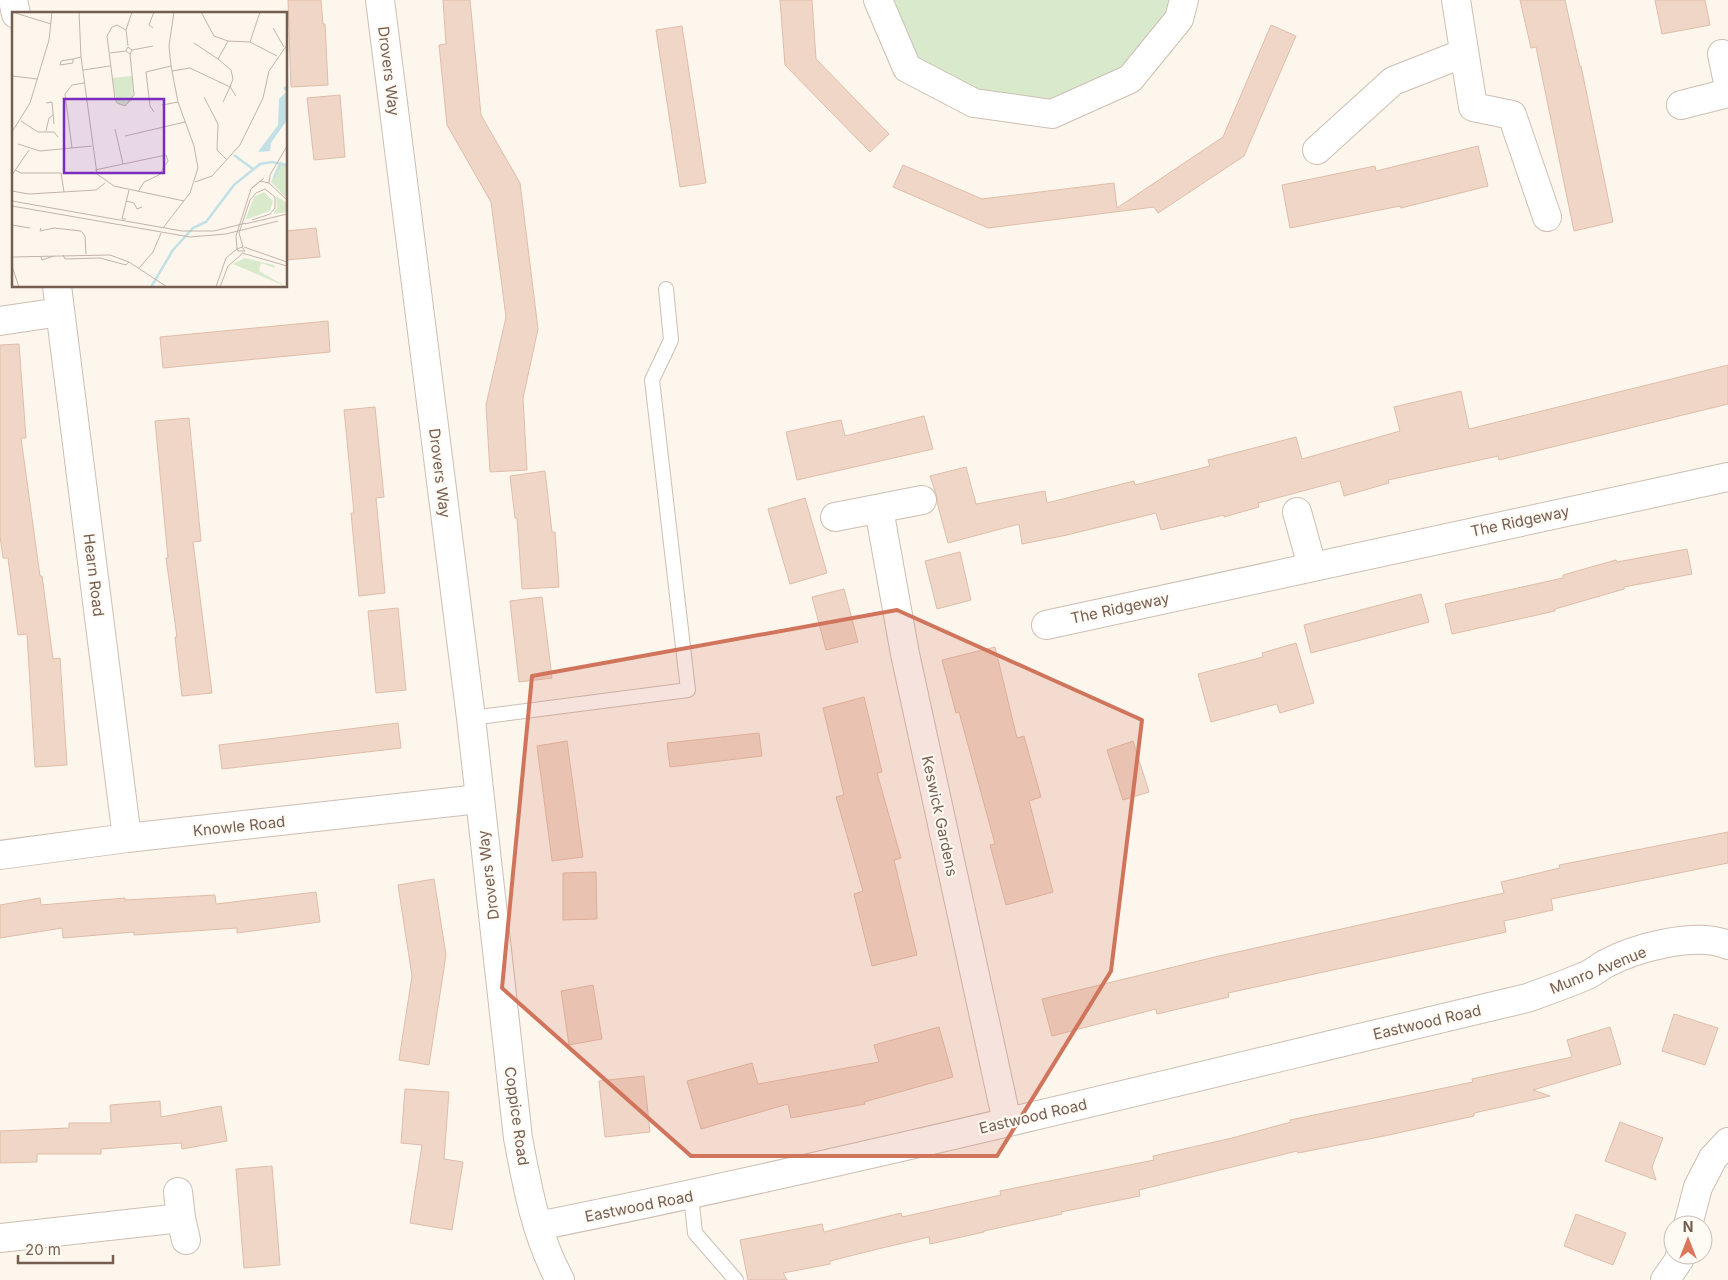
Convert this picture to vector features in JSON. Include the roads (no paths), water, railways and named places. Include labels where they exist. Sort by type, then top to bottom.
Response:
[{"type":"street","name":"Drovers Way","points":[[380,0],[471,718],[497,946]]},
{"type":"street","points":[[878,0],[907,68],[974,103],[1052,114],[1130,79],[1179,19],[1184,0]]},
{"type":"street","points":[[1456,0],[1473,107],[1512,114],[1547,217]]},
{"type":"street","points":[[1317,150],[1393,81],[1464,53]]},
{"type":"street","points":[[1722,54],[1728,83]]},
{"type":"street","points":[[1681,105],[1728,93]]},
{"type":"street","name":"Hearn Road","points":[[0,321],[59,299],[128,838]]},
{"type":"street","name":"The Ridgeway","points":[[1046,624],[1728,477]]},
{"type":"street","points":[[835,517],[922,500]]},
{"type":"street","name":"Keswick Gardens","points":[[879,509],[905,654],[1007,1122]]},
{"type":"street","points":[[1297,512],[1312,566]]},
{"type":"street","name":"Knowle Road","points":[[0,855],[128,838],[479,799]]},
{"type":"street","name":"Munro Avenue","points":[[1527,998],[1588,976],[1604,964],[1646,949],[1692,939],[1728,944]]},
{"type":"street","name":"Coppice Road","points":[[497,946],[518,1138],[529,1195],[538,1226],[553,1267],[560,1280]]},
{"type":"street","name":"Eastwood Road","points":[[538,1226],[691,1195],[1527,998]]},
{"type":"street","points":[[1691,1215],[1698,1187],[1713,1158],[1728,1142]]},
{"type":"street","points":[[0,1238],[182,1217]]},
{"type":"street","points":[[1665,1280],[1675,1265]]},
{"type":"lane","points":[[471,718],[688,690],[652,380],[672,340],[666,290]]},
{"type":"lane","points":[[691,1195],[695,1233],[736,1280]]}]
